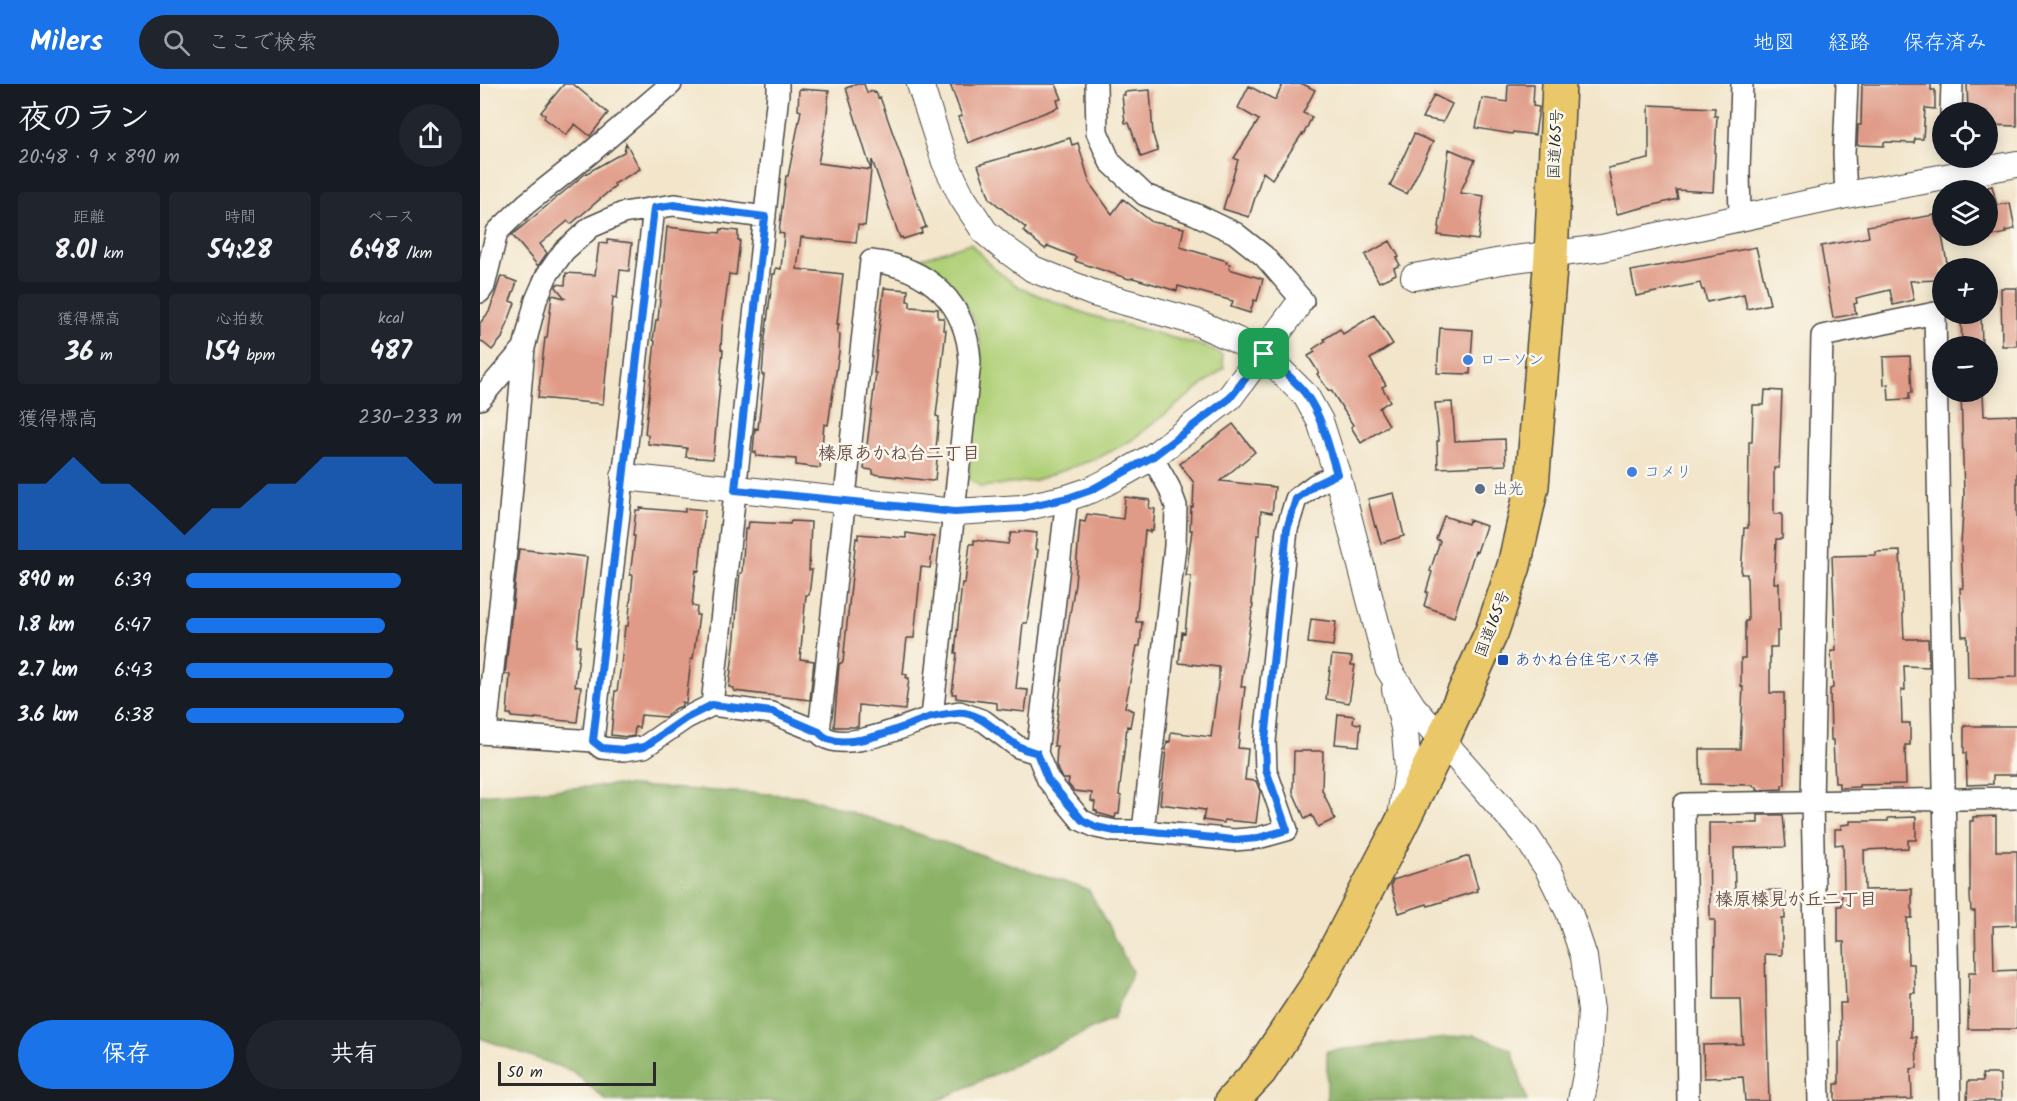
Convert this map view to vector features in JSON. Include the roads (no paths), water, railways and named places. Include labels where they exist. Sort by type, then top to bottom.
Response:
[{"type":"highway","name":"国道165号","points":[[1232,1101],[1260,1071],[1316,987],[1442,741],[1492,631],[1514,566],[1532,486],[1551,256],[1559,84]]},
{"type":"street","points":[[480,292],[484,286],[497,232],[526,204],[671,84]]},
{"type":"street","points":[[712,705],[778,84]]},
{"type":"street","points":[[920,84],[945,162],[962,196],[985,232],[1004,248],[1033,269],[1093,293],[1196,322],[1236,340],[1264,354],[1306,396],[1320,421],[1337,474],[1388,668],[1413,707],[1526,836],[1548,869],[1569,912],[1584,957],[1591,1010],[1588,1065],[1581,1101]]},
{"type":"street","points":[[624,477],[955,512],[1022,508],[1068,498],[1099,486],[1152,457],[1230,398],[1303,301],[1264,256],[1235,233],[1195,214],[1145,195],[1110,162],[1097,132],[1096,84]]},
{"type":"street","points":[[1740,217],[1742,84]]},
{"type":"street","points":[[1846,195],[1844,154],[1847,84]]},
{"type":"street","points":[[1951,102],[1952,84]]},
{"type":"street","points":[[1998,165],[2017,164]]},
{"type":"street","points":[[1414,277],[1507,260],[1602,248],[1846,195],[1945,168]]},
{"type":"street","points":[[765,217],[674,205],[623,213],[591,228],[564,251],[547,275],[536,300],[524,348],[507,533],[483,732],[593,741],[602,748],[624,750],[644,747],[686,718],[712,705],[772,712],[819,732],[823,737],[835,742],[859,741],[932,717],[959,712],[984,721],[1018,747],[1037,753]]},
{"type":"street","points":[[593,741],[654,208]]},
{"type":"street","points":[[819,732],[871,261],[891,264],[914,272],[941,290],[953,304],[969,344],[970,362],[932,717]]},
{"type":"street","points":[[1819,1101],[1812,802],[1822,336],[1935,312],[1950,1101]]},
{"type":"street","points":[[480,399],[524,348]]},
{"type":"street","points":[[1143,831],[1175,546],[1176,506],[1169,487],[1152,457]]},
{"type":"street","points":[[1068,498],[1037,753],[1048,780],[1082,820],[1096,827],[1115,831],[1143,831],[1234,840],[1258,838],[1287,830],[1266,770],[1265,741],[1287,529],[1296,499],[1314,485],[1337,474]]},
{"type":"street","points":[[1391,672],[1405,732],[1408,769],[1399,828]]},
{"type":"street","points":[[1688,1101],[1684,804],[2017,798]]},
{"type":"place","name":"ローソン","points":[[1468,360]]},
{"type":"place","name":"コメリ","points":[[1632,472]]},
{"type":"place","name":"出光","points":[[1480,489]]},
{"type":"place","name":"あかね台住宅バス停","points":[[1503,660]]},
{"type":"district","name":"榛原あかね台二丁目","points":[[899,454]]},
{"type":"district","name":"榛原榛見が丘二丁目","points":[[1796,900]]}]
